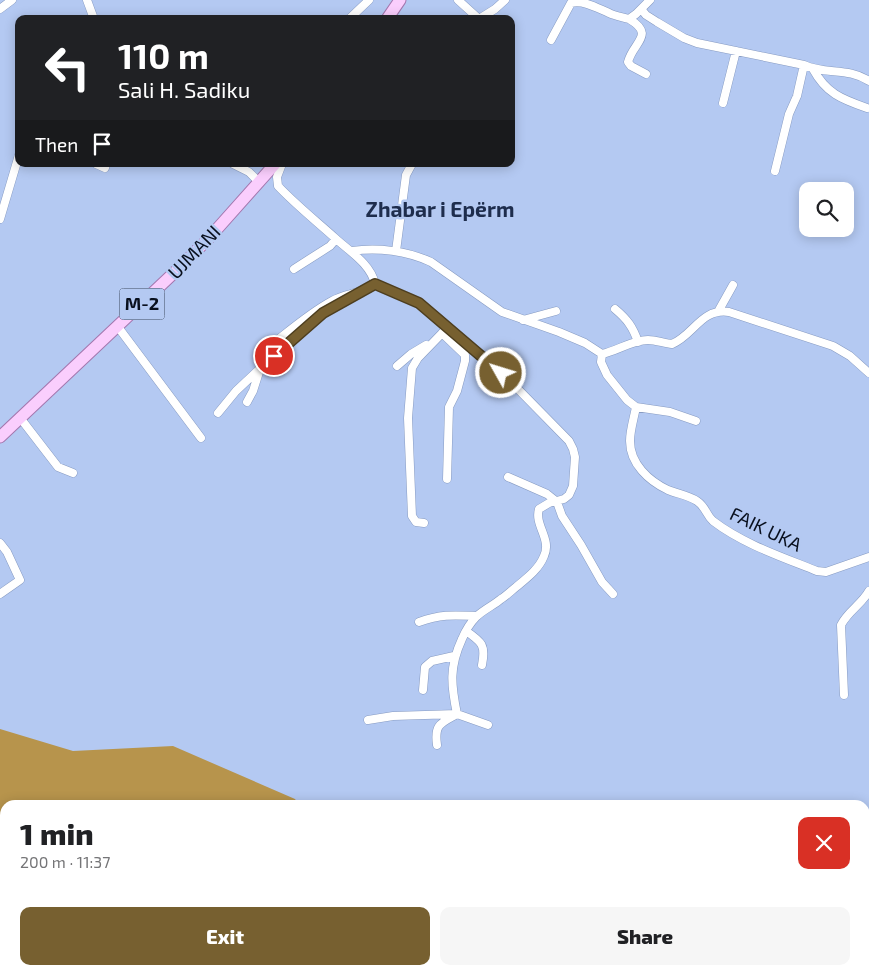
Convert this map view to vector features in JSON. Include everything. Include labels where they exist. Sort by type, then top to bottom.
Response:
[{"type":"main road","points":[[389,15],[395,2]]},
{"type":"main road","name":"UJMANI","points":[[0,437],[118,327],[209,238],[272,167]]},
{"type":"street","points":[[0,9],[12,0]]},
{"type":"street","points":[[87,0],[93,15]]},
{"type":"street","points":[[352,15],[369,0]]},
{"type":"street","points":[[458,0],[475,15]]},
{"type":"street","points":[[486,15],[496,9],[505,0]]},
{"type":"street","points":[[629,18],[650,0]]},
{"type":"street","points":[[551,40],[571,3],[574,1],[585,1],[608,13],[629,18],[642,28],[641,38],[631,52],[628,62],[630,66],[646,74]]},
{"type":"street","points":[[641,9],[651,19],[684,38],[704,46],[804,65],[812,69],[848,71],[869,81]]},
{"type":"street","points":[[723,103],[736,51]]},
{"type":"street","points":[[775,171],[804,65]]},
{"type":"street","points":[[812,69],[827,90],[845,101],[867,108]]},
{"type":"street","points":[[0,219],[15,167]]},
{"type":"street","points":[[239,167],[249,172],[259,182]]},
{"type":"street","points":[[281,167],[277,177],[278,186],[336,239],[352,251],[372,274],[375,284],[419,303],[448,327],[511,382],[569,441],[573,449],[575,457],[573,486],[569,495],[557,502],[544,505],[539,509],[537,516],[547,546],[541,562],[530,575],[502,599],[476,616],[466,631],[454,656],[452,690],[457,714]]},
{"type":"street","points":[[396,251],[406,175],[410,167]]},
{"type":"street","points":[[294,269],[330,246],[336,239]]},
{"type":"street","points":[[352,251],[396,251],[422,258],[431,262],[502,312],[585,343],[602,354],[649,340],[672,344],[687,335],[710,314],[719,310],[832,346],[850,356],[869,373]]},
{"type":"street","points":[[218,413],[236,391],[288,342],[323,313],[375,284]]},
{"type":"street","points":[[719,310],[733,285]]},
{"type":"street","points":[[266,349],[323,306],[347,294],[356,294]]},
{"type":"street","points":[[615,309],[625,317],[633,328],[638,342]]},
{"type":"street","points":[[523,320],[556,311]]},
{"type":"street","points":[[118,327],[201,438]]},
{"type":"street","points":[[424,523],[416,522],[412,516],[408,418],[412,368],[414,363],[448,327]]},
{"type":"street","points":[[442,333],[465,355],[466,361],[457,391],[449,407],[447,479]]},
{"type":"street","points":[[397,366],[418,350],[431,344]]},
{"type":"street","points":[[602,354],[602,362],[607,375],[627,400],[636,407],[670,412],[696,421]]},
{"type":"street","points":[[247,402],[254,391],[260,369]]},
{"type":"street","name":"FAIK UKA","points":[[636,407],[630,441],[637,464],[653,481],[672,492],[688,496],[701,504],[712,520],[751,544],[817,571],[826,572],[869,557]]},
{"type":"street","points":[[21,419],[58,467],[73,473]]},
{"type":"street","points":[[508,477],[547,494],[557,502],[562,516],[602,582],[613,594]]},
{"type":"street","points":[[0,543],[7,552],[20,580],[0,594]]},
{"type":"street","points":[[844,695],[841,624],[869,591]]},
{"type":"street","points":[[419,622],[449,614],[476,616]]},
{"type":"street","points":[[466,631],[481,642],[484,653],[482,666]]},
{"type":"street","points":[[423,690],[425,667],[432,661],[454,656]]},
{"type":"street","points":[[437,745],[436,733],[442,722],[457,714]]},
{"type":"street","points":[[368,720],[393,716],[457,714],[488,725]]},
{"type":"shaded area","points":[[0,729],[73,751],[173,746],[296,800],[0,800]]},
{"type":"district","name":"Zhabar i Epërm","points":[[440,210]]},
{"type":"route","points":[[274,356],[296,334],[323,313],[375,284],[419,303],[501,373]]}]
